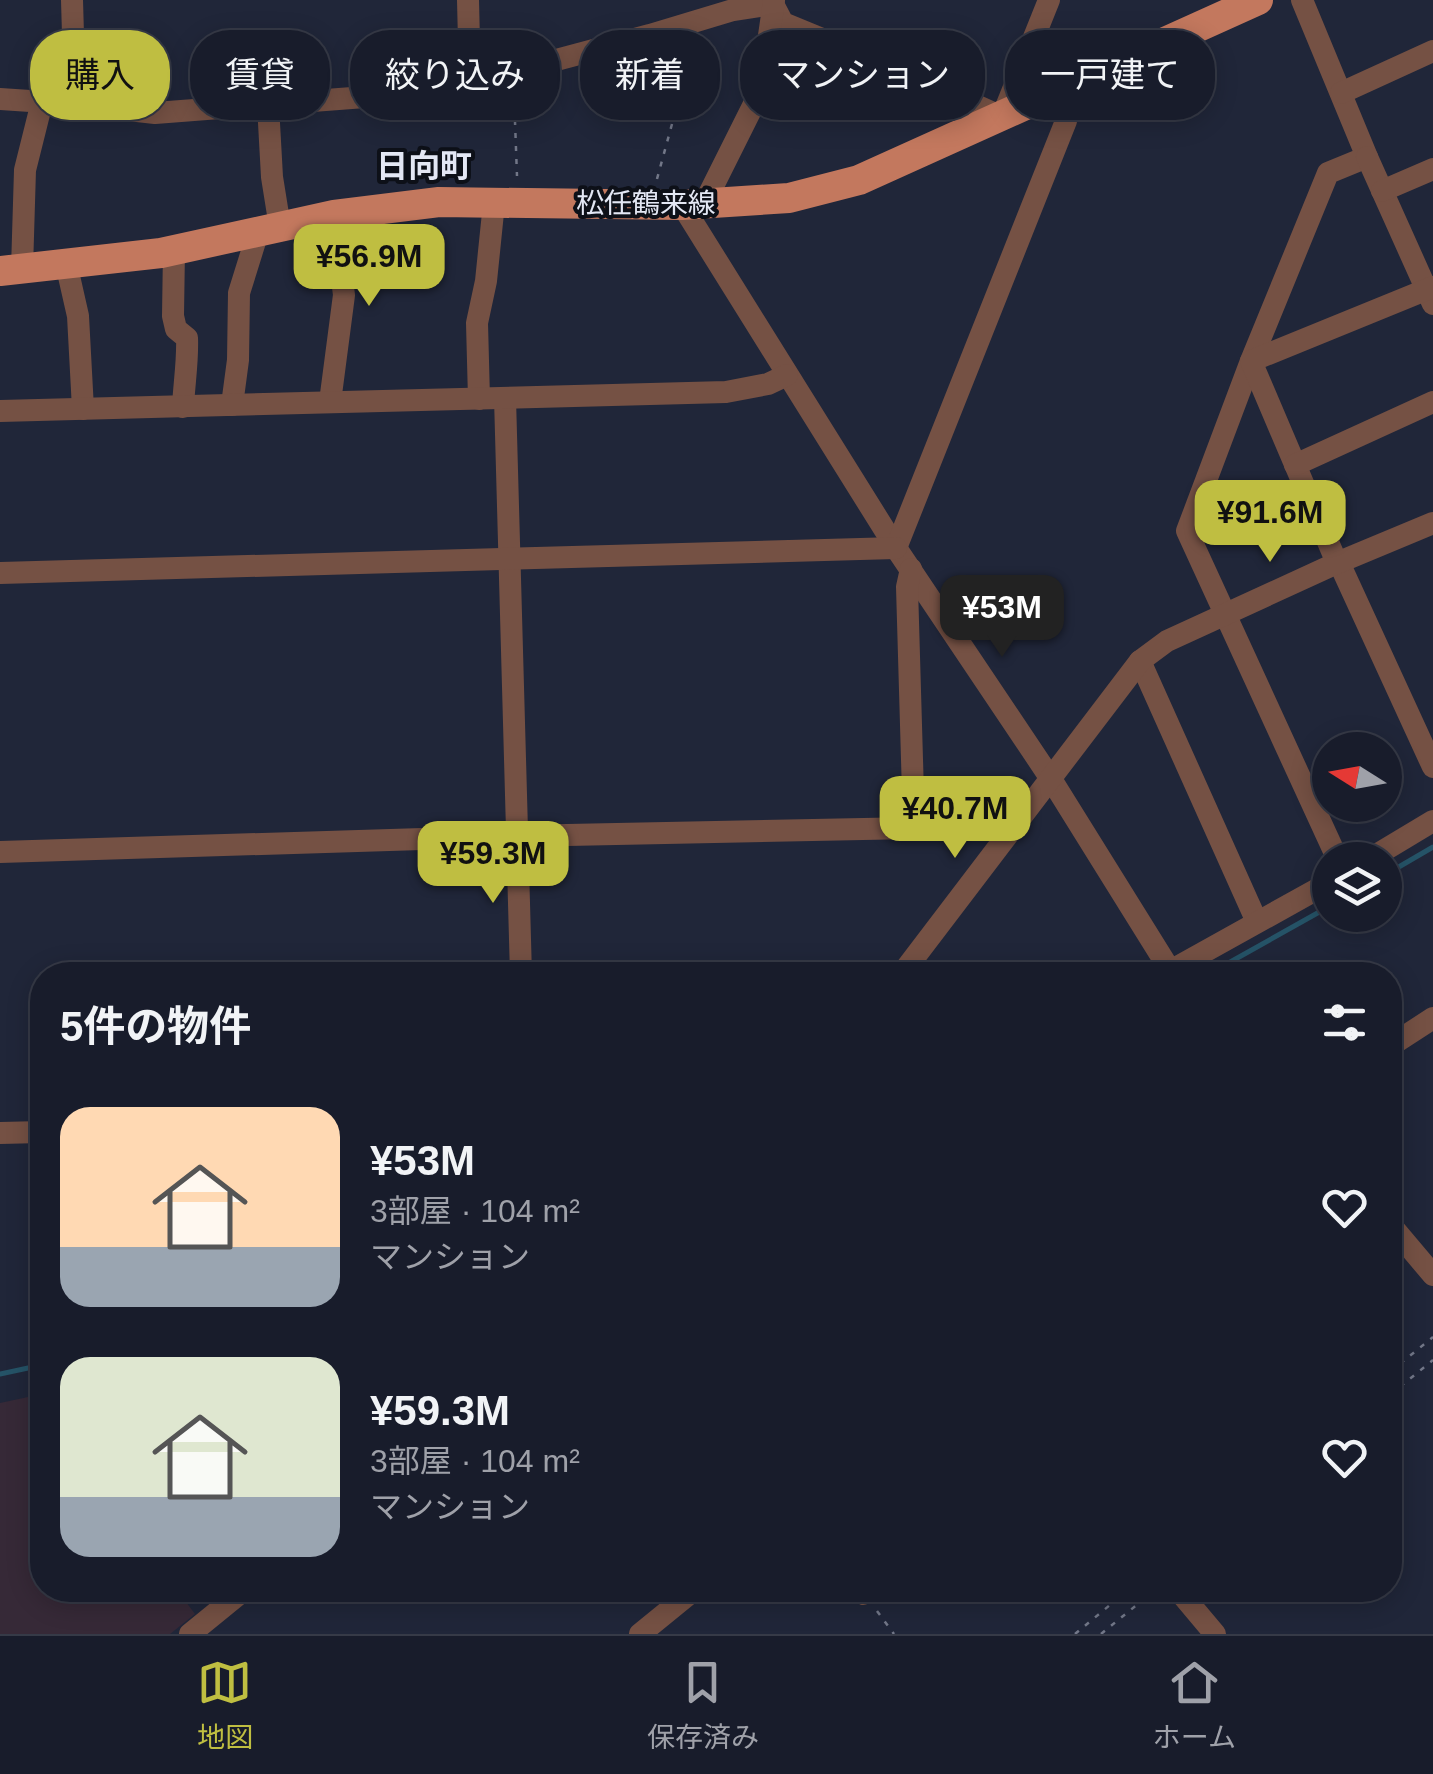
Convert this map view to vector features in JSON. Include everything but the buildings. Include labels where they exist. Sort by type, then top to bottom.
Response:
[{"type":"main road","name":"松任鶴来線","points":[[1187,30],[1246,2]]},
{"type":"main road","name":"松任鶴来線","points":[[11,270],[174,250],[334,215],[439,202],[693,204],[789,198],[860,180],[1005,116]]},
{"type":"street","points":[[72,0],[73,30]]},
{"type":"street","points":[[468,0],[469,30]]},
{"type":"street","points":[[773,2],[783,23],[1002,117],[1049,0]]},
{"type":"street","points":[[1251,361],[1431,294],[1367,157],[1302,0]]},
{"type":"street","points":[[667,30],[773,2]]},
{"type":"street","points":[[773,2],[755,102],[693,204],[787,375],[1165,962]]},
{"type":"street","points":[[1342,93],[1433,51]]},
{"type":"street","points":[[0,99],[30,101]]},
{"type":"street","points":[[11,270],[25,170],[38,120]]},
{"type":"street","points":[[232,405],[238,360],[238,293],[269,230],[272,176],[269,120]]},
{"type":"street","points":[[896,548],[1066,120]]},
{"type":"street","points":[[1330,842],[1187,531],[1328,173],[1367,157]]},
{"type":"street","points":[[1382,191],[1433,169]]},
{"type":"street","points":[[479,399],[477,324],[506,203]]},
{"type":"street","points":[[330,402],[344,295],[334,215]]},
{"type":"street","points":[[174,250],[173,316],[176,330],[187,338],[184,407]]},
{"type":"street","points":[[66,264],[78,316],[83,410]]},
{"type":"street","points":[[1251,361],[1337,564],[1433,767]]},
{"type":"street","points":[[0,412],[726,392],[768,384],[787,375]]},
{"type":"street","points":[[505,398],[520,962]]},
{"type":"street","points":[[1295,465],[1433,402]]},
{"type":"street","points":[[911,962],[1140,661],[1167,642],[1225,614],[1432,526]]},
{"type":"street","points":[[0,572],[896,548]]},
{"type":"street","points":[[0,852],[914,828],[910,569]]},
{"type":"street","points":[[1140,661],[1258,922]]},
{"type":"street","points":[[1398,842],[1433,821]]},
{"type":"street","points":[[1191,962],[1312,892]]},
{"type":"street","points":[[1402,1038],[1433,1018]]},
{"type":"street","points":[[0,1134],[30,1133]]},
{"type":"street","points":[[1402,1238],[1433,1275]]},
{"type":"street","points":[[199,1631],[231,1602]]},
{"type":"street","points":[[640,1634],[677,1602]]},
{"type":"street","points":[[1188,1602],[1215,1634]]},
{"type":"path","points":[[506,203],[510,120]]},
{"type":"path","points":[[650,204],[673,120]]},
{"type":"path","points":[[1402,1362],[1433,1337]]},
{"type":"path","points":[[1402,1385],[1433,1360]]},
{"type":"path","points":[[872,1602],[894,1634]]},
{"type":"path","points":[[1075,1634],[1114,1602]]},
{"type":"path","points":[[1101,1634],[1140,1602]]},
{"type":"shaded area","points":[[30,1397],[30,1602],[186,1602],[195,1614],[170,1634],[0,1634],[0,1403]]},
{"type":"waterway","points":[[1402,865],[1433,847]]},
{"type":"waterway","points":[[1230,962],[1312,916]]},
{"type":"waterway","points":[[0,1374],[30,1368]]},
{"type":"district","name":"日向町","points":[[424,166]]}]
